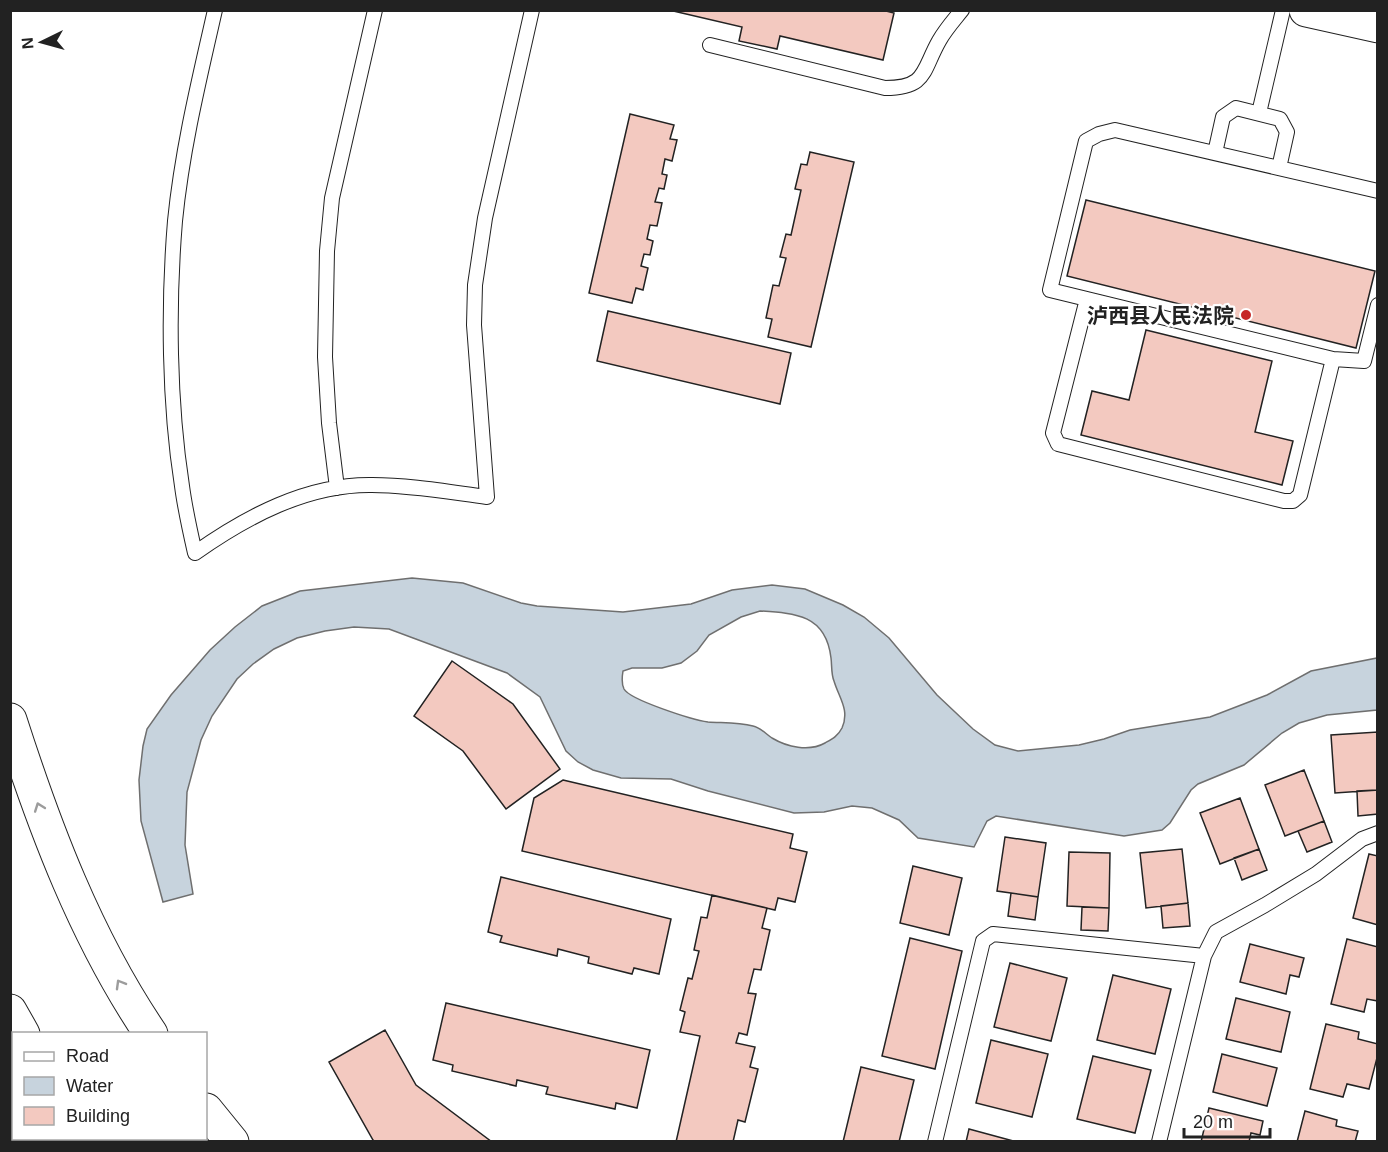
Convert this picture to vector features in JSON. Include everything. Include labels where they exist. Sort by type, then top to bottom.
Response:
[{"type":"main road","points":[[1306,10],[1377,26]]},
{"type":"main road","points":[[10,720],[46,825],[80,907],[108,963],[150,1032]]},
{"type":"main road","points":[[10,1011],[22,1032]]},
{"type":"main road","points":[[207,1111],[232,1142]]},
{"type":"lane","points":[[215,10],[191,115],[182,168],[175,220],[172,274],[172,376],[182,485],[195,554],[241,523],[266,511],[294,500],[337,488],[370,485],[394,486],[487,497],[474,325],[475,285],[483,227],[532,10]]},
{"type":"lane","points":[[337,488],[329,423],[325,357],[327,251],[332,198],[375,10]]},
{"type":"lane","points":[[710,45],[885,88],[902,88],[921,78],[939,41],[962,10]]},
{"type":"lane","points":[[1259,113],[1283,10]]},
{"type":"lane","points":[[1215,153],[1223,117],[1236,108],[1259,113],[1280,118],[1287,132],[1278,168]]},
{"type":"lane","points":[[1377,191],[1115,130],[1100,134],[1086,141],[1050,290],[1333,359],[1364,361],[1377,305]]},
{"type":"lane","points":[[1087,299],[1053,434],[1058,444],[1284,501],[1293,501],[1300,495],[1333,359]]},
{"type":"lane","points":[[1159,1142],[1204,956],[1216,932],[1316,874],[1362,839],[1377,832]]},
{"type":"lane","points":[[935,1142],[983,940],[993,934],[1204,956]]},
{"type":"water","points":[[412,578],[463,583],[521,603],[537,606],[623,612],[691,604],[732,590],[772,585],[805,589],[843,605],[864,617],[889,638],[937,695],[973,729],[995,745],[1018,751],[1079,745],[1130,730],[1210,717],[1267,695],[1311,671],[1377,658],[1377,710],[1327,715],[1299,723],[1282,733],[1244,765],[1198,784],[1191,790],[1170,823],[1162,830],[1124,836],[996,816],[987,821],[974,847],[918,838],[899,820],[872,808],[852,806],[824,812],[794,813],[671,779],[621,778],[593,770],[578,762],[566,751],[540,697],[507,673],[389,629],[354,627],[325,631],[297,638],[274,649],[253,664],[237,679],[212,716],[201,740],[187,792],[185,845],[193,894],[163,902],[141,821],[139,780],[147,729],[171,695],[210,650],[235,627],[262,606],[300,591]],"holes":[[[760,611],[797,615],[816,625],[823,633],[828,644],[833,678],[845,715],[840,731],[825,743],[805,748],[791,746],[772,738],[756,727],[689,718],[649,704],[624,689],[623,671],[632,668],[662,668],[681,663],[697,651],[709,635],[741,617]]]},
{"type":"building","points":[[669,10],[882,10],[894,13],[883,60],[780,36],[777,49],[739,41],[742,27]]},
{"type":"building","points":[[630,114],[674,125],[670,139],[677,140],[672,161],[665,159],[662,174],[667,175],[664,189],[659,188],[655,202],[662,203],[657,226],[650,225],[647,239],[653,241],[650,255],[644,254],[641,266],[648,268],[643,290],[636,288],[632,303],[589,293]]},
{"type":"building","points":[[810,152],[854,162],[811,347],[768,337],[772,319],[766,318],[773,285],[779,286],[786,258],[780,257],[786,234],[791,235],[801,190],[795,189],[801,164],[807,165]]},
{"type":"building","points":[[1086,200],[1375,271],[1356,348],[1067,276]]},
{"type":"building","points":[[608,311],[791,353],[780,404],[597,361]]},
{"type":"building","points":[[1146,330],[1272,361],[1255,432],[1293,441],[1282,485],[1081,435],[1092,391],[1129,400]]},
{"type":"building","points":[[452,661],[513,704],[560,769],[506,809],[463,751],[414,716]]},
{"type":"building","points":[[1378,732],[1378,790],[1335,793],[1331,735]]},
{"type":"building","points":[[1304,770],[1324,821],[1285,836],[1265,785]]},
{"type":"building","points":[[563,780],[793,834],[790,848],[807,852],[795,902],[778,898],[775,910],[522,851],[534,798]]},
{"type":"building","points":[[1377,790],[1378,814],[1358,816],[1357,791]]},
{"type":"building","points":[[1240,798],[1259,849],[1220,864],[1200,813]]},
{"type":"building","points":[[1324,821],[1332,842],[1307,852],[1298,831]]},
{"type":"building","points":[[1005,837],[1046,843],[1038,897],[997,891]]},
{"type":"building","points":[[1182,849],[1188,903],[1146,908],[1140,853]]},
{"type":"building","points":[[1259,849],[1267,870],[1242,880],[1234,858]]},
{"type":"building","points":[[1069,852],[1110,853],[1109,908],[1067,906]]},
{"type":"building","points":[[1369,854],[1378,856],[1378,925],[1353,918]]},
{"type":"building","points":[[913,866],[962,878],[949,935],[900,923]]},
{"type":"building","points":[[501,877],[671,919],[659,974],[634,968],[632,974],[588,963],[589,957],[558,949],[557,956],[500,942],[502,936],[488,932]]},
{"type":"building","points":[[1011,893],[1038,897],[1035,920],[1008,916]]},
{"type":"building","points":[[712,895],[767,908],[762,928],[770,930],[761,970],[754,969],[748,993],[756,994],[747,1035],[739,1033],[736,1043],[755,1047],[750,1067],[758,1069],[745,1122],[738,1120],[733,1142],[676,1142],[700,1036],[680,1032],[685,1012],[680,1010],[688,978],[692,979],[699,951],[694,950],[701,917],[707,918]]},
{"type":"building","points":[[1188,903],[1190,926],[1163,928],[1161,906]]},
{"type":"building","points":[[1082,907],[1109,908],[1108,931],[1081,930]]},
{"type":"building","points":[[910,938],[962,951],[935,1069],[882,1056]]},
{"type":"building","points":[[1347,939],[1378,947],[1378,1001],[1367,999],[1364,1012],[1331,1004]]},
{"type":"building","points":[[1250,944],[1304,958],[1299,977],[1290,975],[1286,994],[1240,982]]},
{"type":"building","points":[[1010,963],[1067,978],[1051,1041],[994,1027]]},
{"type":"building","points":[[1113,975],[1171,989],[1155,1054],[1097,1040]]},
{"type":"building","points":[[1236,998],[1290,1012],[1281,1052],[1226,1039]]},
{"type":"building","points":[[446,1003],[650,1050],[637,1108],[616,1103],[615,1109],[546,1094],[548,1087],[517,1080],[516,1086],[452,1071],[453,1065],[433,1060]]},
{"type":"building","points":[[1326,1024],[1359,1032],[1358,1039],[1378,1044],[1378,1054],[1369,1089],[1347,1084],[1343,1097],[1310,1089]]},
{"type":"building","points":[[385,1030],[416,1085],[492,1142],[375,1142],[373,1140],[329,1062]]},
{"type":"building","points":[[991,1040],[1048,1054],[1032,1117],[976,1103]]},
{"type":"building","points":[[1222,1054],[1277,1068],[1267,1106],[1213,1092]]},
{"type":"building","points":[[1093,1056],[1151,1070],[1135,1133],[1077,1119]]},
{"type":"building","points":[[861,1067],[914,1080],[899,1142],[843,1142]]},
{"type":"building","points":[[1209,1108],[1263,1121],[1260,1135],[1251,1133],[1249,1142],[1201,1142]]},
{"type":"building","points":[[1305,1111],[1337,1120],[1336,1126],[1358,1131],[1355,1142],[1297,1142]]},
{"type":"building","points":[[969,1129],[1017,1142],[966,1142]]},
{"type":"place","name":"泸西县人民法院","points":[[1246,315]]}]
